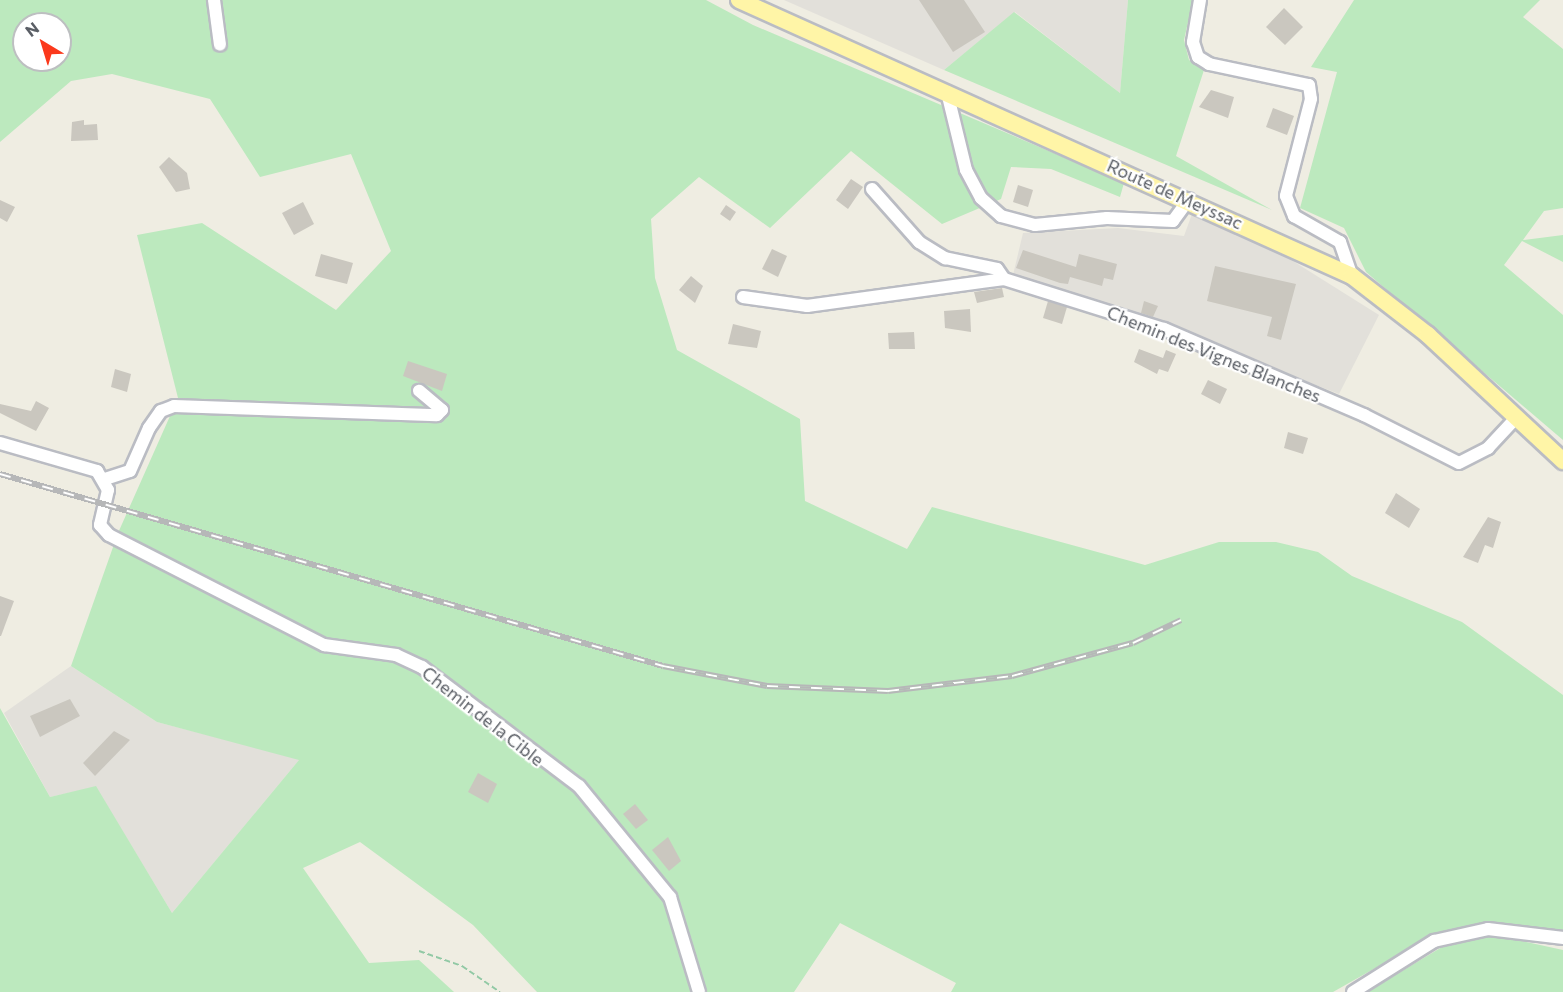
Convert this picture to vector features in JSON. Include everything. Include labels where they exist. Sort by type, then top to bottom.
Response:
[{"type":"main road","name":"Route de Meyssac","points":[[739,0],[1189,199],[1352,276],[1428,335],[1563,461]]},
{"type":"street","points":[[214,0],[219,45]]},
{"type":"street","points":[[1200,0],[1193,42],[1198,57],[1209,64],[1309,85],[1311,99],[1286,196],[1294,216],[1340,242],[1352,276]]},
{"type":"street","points":[[947,93],[966,170],[981,198],[1001,216],[1035,225],[1107,218],[1173,221],[1189,199]]},
{"type":"street","points":[[872,189],[920,242],[945,258],[997,269],[1004,279]]},
{"type":"street","name":"Chemin des Vignes Blanches","points":[[743,297],[807,306],[1004,279],[1164,329],[1364,415],[1459,463],[1488,448],[1516,418]]},
{"type":"street","points":[[0,443],[97,471],[105,479],[130,471],[149,428],[161,411],[174,406],[438,415],[442,410],[419,391]]},
{"type":"street","name":"Chemin de la Cible","points":[[105,479],[108,490],[100,525],[109,535],[324,645],[396,655],[422,667],[579,786],[670,897],[699,992]]},
{"type":"street","points":[[1353,992],[1434,941],[1488,929],[1563,938]]},
{"type":"path","points":[[419,951],[462,966],[500,992]]},
{"type":"shaded area","points":[[784,0],[1128,0],[1120,93],[1015,12],[944,70]]},
{"type":"shaded area","points":[[1192,214],[1277,251],[1379,315],[1339,394],[1115,306],[1013,275],[1023,233],[1118,228],[1184,236]]},
{"type":"shaded area","points":[[71,666],[157,722],[300,759],[172,913],[96,787],[50,797],[4,713]]},
{"type":"green space","points":[[0,0],[706,0],[753,25],[1124,183],[1120,197],[1051,169],[1011,167],[1001,199],[942,224],[851,151],[770,228],[699,177],[651,219],[655,278],[677,350],[800,419],[805,501],[907,549],[932,507],[1145,565],[1219,542],[1276,542],[1318,552],[1352,576],[1462,622],[1563,695],[1563,931],[1482,923],[1439,932],[1333,992],[951,992],[956,983],[840,923],[794,992],[537,992],[473,925],[360,842],[303,868],[369,963],[419,960],[454,992],[0,992],[0,708],[50,797],[96,786],[172,913],[299,760],[157,722],[71,666],[118,533],[178,398],[137,235],[202,223],[336,310],[391,251],[351,154],[260,177],[210,99],[112,74],[71,81],[0,142]]},
{"type":"green space","points":[[1128,0],[1193,0],[1184,40],[1189,60],[1204,70],[1176,156],[1272,210],[944,70],[1014,12],[1120,93]]},
{"type":"green space","points":[[1354,0],[1540,0],[1523,17],[1563,49],[1563,208],[1544,211],[1523,240],[1563,235],[1563,262],[1522,241],[1504,265],[1563,315],[1563,440],[1366,272],[1344,228],[1300,208],[1337,72],[1311,67]]},
{"type":"green space","points":[[1489,934],[1563,950],[1563,992],[1367,992],[1442,947]]},
{"type":"building","points":[[919,0],[964,0],[985,32],[953,52]]},
{"type":"building","points":[[1284,8],[1303,27],[1285,45],[1266,27]]},
{"type":"building","points":[[1211,90],[1234,97],[1228,118],[1199,107]]},
{"type":"building","points":[[1273,108],[1294,116],[1287,135],[1266,127]]},
{"type":"building","points":[[84,120],[84,125],[97,124],[98,140],[71,141],[72,122]]},
{"type":"building","points":[[169,157],[187,173],[190,189],[176,192],[159,167]]},
{"type":"building","points":[[851,179],[863,187],[848,209],[836,200]]},
{"type":"building","points":[[1018,185],[1033,190],[1028,207],[1013,202]]},
{"type":"building","points":[[0,200],[15,207],[7,222],[0,218]]},
{"type":"building","points":[[303,202],[314,224],[294,235],[282,213]]},
{"type":"building","points":[[726,205],[736,212],[730,221],[720,214]]},
{"type":"building","points":[[772,249],[787,256],[778,277],[762,269]]},
{"type":"building","points":[[1023,250],[1076,267],[1079,254],[1117,264],[1113,280],[1104,278],[1102,286],[1070,277],[1068,284],[1060,283],[1016,268]]},
{"type":"building","points":[[321,254],[353,263],[347,284],[315,276]]},
{"type":"building","points":[[1215,266],[1296,284],[1281,340],[1267,336],[1272,317],[1207,301]]},
{"type":"building","points":[[691,276],[703,286],[695,303],[679,290]]},
{"type":"building","points":[[1002,288],[1004,297],[977,303],[974,292]]},
{"type":"building","points":[[1048,301],[1067,307],[1062,324],[1043,318]]},
{"type":"building","points":[[1144,301],[1158,306],[1153,317],[1141,313]]},
{"type":"building","points":[[970,309],[971,332],[945,328],[944,311]]},
{"type":"building","points":[[733,324],[761,331],[757,348],[728,344]]},
{"type":"building","points":[[914,332],[915,349],[889,349],[888,333]]},
{"type":"building","points":[[1139,349],[1163,358],[1166,350],[1176,354],[1168,372],[1159,369],[1157,374],[1134,362]]},
{"type":"building","points":[[408,361],[447,374],[442,391],[403,376]]},
{"type":"building","points":[[115,369],[131,374],[127,392],[111,387]]},
{"type":"building","points":[[1208,380],[1227,389],[1220,404],[1201,394]]},
{"type":"building","points":[[36,401],[49,408],[36,431],[0,413],[0,404],[31,411]]},
{"type":"building","points":[[1288,432],[1308,438],[1303,454],[1284,448]]},
{"type":"building","points":[[1396,493],[1420,509],[1409,528],[1385,513]]},
{"type":"building","points":[[1488,517],[1501,522],[1493,548],[1485,545],[1478,563],[1463,557]]},
{"type":"building","points":[[0,596],[14,601],[1,636],[0,636]]},
{"type":"building","points":[[70,699],[80,716],[40,737],[30,716]]},
{"type":"building","points":[[114,731],[130,740],[95,776],[83,763]]},
{"type":"building","points":[[478,773],[497,784],[488,803],[468,792]]},
{"type":"building","points":[[635,804],[648,820],[636,829],[623,814]]},
{"type":"building","points":[[668,837],[681,861],[669,871],[652,850]]},
{"type":"railway","points":[[0,474],[663,666],[767,686],[888,691],[1012,676],[1133,643],[1181,620]]}]
